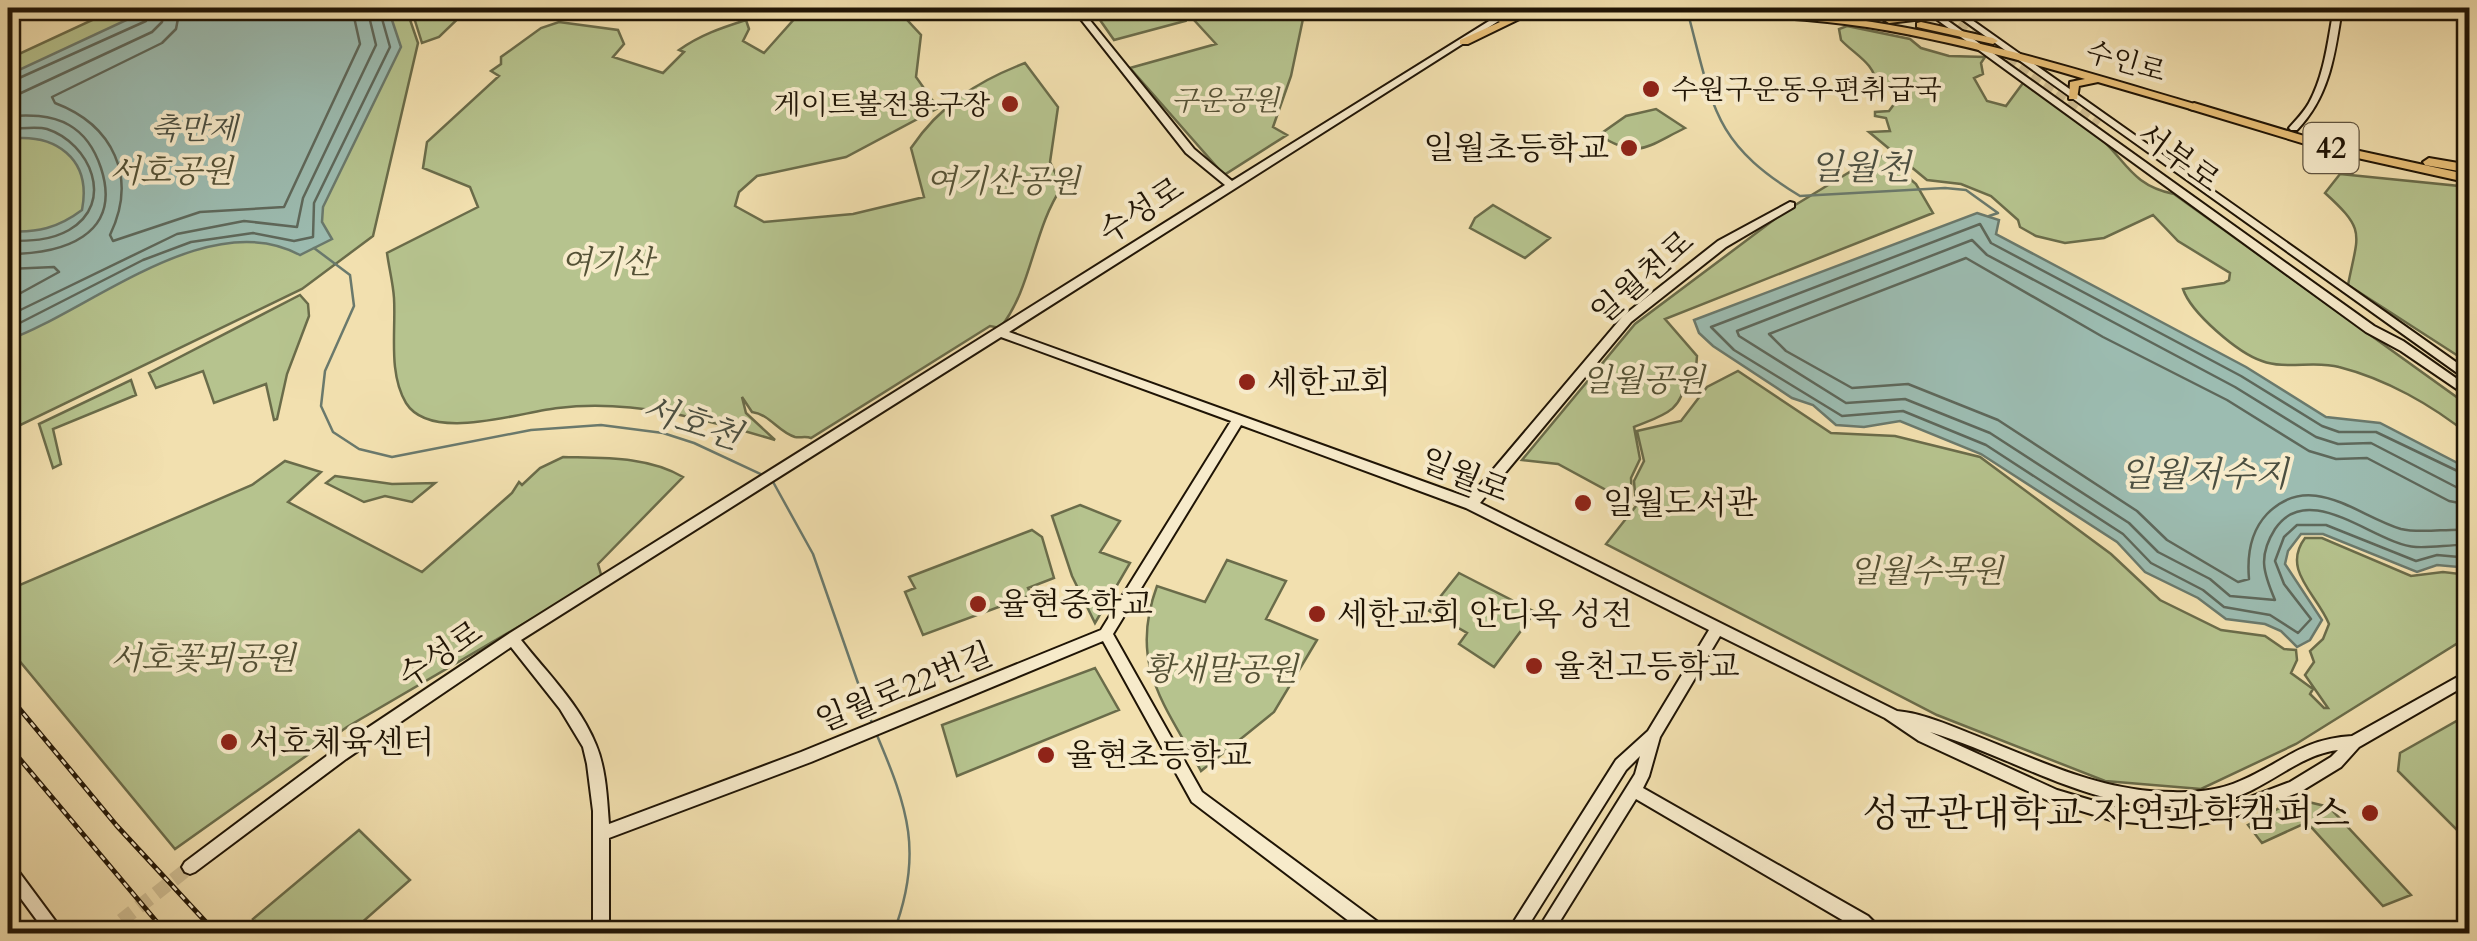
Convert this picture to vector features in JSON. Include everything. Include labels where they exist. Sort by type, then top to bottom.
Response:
[{"type":"highway","name":"수인로","points":[[2195,103],[2383,153],[2470,169]]},
{"type":"highway","name":"수인로","points":[[2195,103],[2339,150],[2470,179]]},
{"type":"main road","points":[[1464,42],[1536,8]]},
{"type":"main road","name":"수인로","points":[[1643,8],[1862,24],[1979,47],[2195,103]]},
{"type":"main road","name":"수인로","points":[[1720,8],[1889,20],[1959,32],[2195,103]]},
{"type":"main road","points":[[1889,20],[1921,18],[1927,16],[1927,8]]},
{"type":"main road","points":[[2074,97],[2074,84],[2102,80]]},
{"type":"street","points":[[1076,8],[1190,151],[1231,185]]},
{"type":"street","name":"수성로","points":[[190,868],[341,754],[512,639],[1464,42],[1500,13],[1515,8]]},
{"type":"street","points":[[1927,8],[1947,8]]},
{"type":"street","name":"서부로","points":[[1927,8],[2370,330],[2404,348]]},
{"type":"street","name":"서부로","points":[[1947,8],[2470,378]]},
{"type":"street","points":[[2294,128],[2306,118],[2321,92],[2338,8]]},
{"type":"street","points":[[2031,84],[2039,78],[2051,81]]},
{"type":"street","name":"서부로","points":[[2417,343],[2384,325],[2100,124],[2470,394]]},
{"type":"street","name":"일월천로","points":[[1471,504],[1627,319],[1722,244],[1790,205]]},
{"type":"street","name":"일월로","points":[[1001,333],[1471,504],[1890,714],[1924,736],[2054,796],[2114,814],[2169,820],[2216,816],[2269,798],[2318,774],[2354,742],[2470,676]]},
{"type":"street","points":[[1238,420],[1106,634],[1197,797],[1380,934]]},
{"type":"street","points":[[1514,934],[1621,765],[1653,735],[1718,629]]},
{"type":"street","name":"일월로22번길","points":[[599,835],[828,748],[1106,634]]},
{"type":"street","points":[[512,639],[589,745],[597,774],[601,934]]},
{"type":"street","name":"일월로","points":[[1890,714],[1932,724],[2084,789],[2156,800],[2238,790],[2320,746],[2354,742]]},
{"type":"street","points":[[1543,934],[1642,776],[1653,735]]},
{"type":"street","points":[[1632,790],[1862,922],[1874,934]]},
{"type":"street","points":[[8,869],[57,934]]},
{"type":"street","points":[[8,919],[20,934]]},
{"type":"green space","name":"축만제","points":[[118,8],[406,8],[418,43],[373,236],[302,289],[8,431],[8,59]]},
{"type":"green space","points":[[411,8],[469,8],[439,37],[422,43]]},
{"type":"green space","name":"여기산","points":[[810,8],[896,8],[921,35],[916,77],[938,108],[846,157],[757,176],[739,192],[735,206],[764,222],[853,214],[924,197],[911,148],[922,133],[961,96],[1025,63],[1058,107],[1050,162],[1062,187],[1045,221],[1019,295],[1000,328],[990,326],[811,438],[789,435],[752,412],[742,397],[746,413],[775,440],[695,418],[613,406],[558,408],[477,422],[435,421],[418,415],[406,403],[397,379],[394,298],[387,253],[478,207],[470,187],[423,168],[427,142],[499,76],[491,71],[501,64],[501,57],[541,28],[559,22],[618,30],[624,44],[613,57],[663,73],[684,52],[679,50],[711,32],[746,20],[749,29],[743,41],[764,53],[797,16]]},
{"type":"green space","points":[[1174,8],[1185,21],[1114,40],[1093,10]]},
{"type":"green space","name":"구운공원","points":[[1183,8],[1300,8],[1304,14],[1291,76],[1273,127],[1287,135],[1224,175],[1130,68],[1216,44]]},
{"type":"green space","points":[[1847,26],[1910,39],[1921,48],[1949,56],[1985,57],[1981,63],[1983,74],[1974,78],[1987,101],[2006,106],[2023,83],[2068,113],[2095,133],[2138,178],[2174,194],[2469,406],[2469,435],[2424,403],[2374,378],[2330,365],[2271,364],[2241,350],[2205,320],[2183,289],[2224,283],[2230,273],[2178,241],[2153,215],[2104,238],[2065,243],[2036,236],[2020,227],[2018,220],[1991,196],[1961,184],[1927,180],[1869,132],[1890,131],[1886,118],[1875,116],[1875,112],[1889,111],[1903,92],[1877,86],[1868,65],[1841,40],[1839,29]]},
{"type":"green space","points":[[1656,109],[1685,128],[1651,145],[1633,149],[1599,135],[1626,116]]},
{"type":"green space","name":"일월공원","points":[[1876,156],[1883,156],[1916,184],[1933,213],[1665,319],[1697,356],[1696,368],[1684,378],[1680,398],[1670,411],[1634,427],[1640,459],[1631,478],[1632,504],[1558,464],[1522,460],[1635,324],[1787,210]]},
{"type":"green space","points":[[2340,174],[2469,187],[2469,363],[2348,285],[2356,234],[2348,216],[2325,193]]},
{"type":"green space","points":[[1493,205],[1550,238],[1525,258],[1470,228],[1475,218]]},
{"type":"green space","points":[[300,295],[308,304],[309,316],[287,374],[277,419],[274,420],[266,384],[214,403],[203,371],[156,388],[149,373]]},
{"type":"green space","name":"일월수목원","points":[[1738,371],[1831,433],[1895,436],[1980,457],[2111,554],[2160,600],[2221,630],[2265,636],[2284,649],[2296,650],[2297,660],[2291,673],[2313,689],[2310,694],[2324,708],[2328,708],[2305,675],[2314,662],[2310,651],[2323,639],[2329,624],[2299,571],[2299,550],[2305,538],[2322,538],[2411,576],[2443,572],[2469,575],[2469,636],[2296,744],[2201,789],[2105,781],[1937,715],[1606,544],[1636,506],[1634,481],[1644,461],[1637,431],[1681,421],[1707,387]]},
{"type":"green space","points":[[131,380],[136,395],[53,429],[61,464],[53,468],[39,424]]},
{"type":"green space","name":"서호꽃뫼공원","points":[[563,457],[640,462],[683,477],[598,564],[602,578],[347,727],[175,849],[8,647],[8,590],[252,485],[285,461],[321,472],[288,502],[422,572],[512,493],[519,482],[522,485],[540,468]]},
{"type":"green space","points":[[335,476],[392,484],[435,483],[412,502],[385,496],[364,502],[326,483]]},
{"type":"green space","points":[[1080,505],[1120,521],[1100,552],[1130,563],[1095,623],[1072,576],[1052,516]]},
{"type":"green space","points":[[1032,530],[1042,537],[1054,578],[1028,588],[1031,595],[923,635],[905,592],[915,588],[909,577]]},
{"type":"green space","name":"황새말공원","points":[[1227,560],[1286,581],[1266,619],[1317,640],[1274,712],[1201,771],[1155,683],[1147,639],[1149,614],[1157,586],[1205,602]]},
{"type":"green space","points":[[1459,573],[1535,612],[1494,667],[1459,644],[1467,633],[1429,611]]},
{"type":"green space","points":[[1095,668],[1119,710],[957,776],[942,725]]},
{"type":"green space","points":[[2469,714],[2469,842],[2398,771],[2400,753]]},
{"type":"green space","points":[[2296,799],[2329,807],[2411,895],[2383,906],[2311,827],[2301,825],[2262,843],[2248,825]]},
{"type":"green space","points":[[359,830],[410,880],[350,933],[267,933],[253,919]]},
{"type":"water","name":"축만제","points":[[152,8],[388,8],[401,47],[323,207],[322,222],[332,239],[300,255],[265,243],[227,243],[189,252],[8,340],[8,231],[38,230],[64,221],[82,210],[84,192],[75,163],[55,145],[41,140],[8,139],[8,75]]},
{"type":"water","name":"일월저수지","points":[[1977,213],[1999,220],[1996,234],[2246,367],[2326,417],[2380,423],[2469,469],[2469,568],[2437,565],[2417,572],[2323,534],[2301,534],[2288,551],[2285,564],[2322,620],[2310,640],[2297,647],[2281,631],[2265,624],[2226,619],[2198,598],[2145,572],[2117,542],[1981,454],[1900,421],[1864,427],[1836,425],[1813,405],[1792,398],[1699,333],[1694,320]]},
{"type":"waterway","name":"일월천","points":[[1690,21],[1705,79],[1722,123],[1751,160],[1800,196],[1966,190],[1998,213],[1989,216]]},
{"type":"waterway","name":"서호천","points":[[314,248],[350,275],[354,306],[325,371],[321,406],[333,432],[359,449],[392,457],[531,430],[601,425],[663,433],[765,476]]},
{"type":"waterway","name":"서호천","points":[[772,480],[813,554],[873,726]]},
{"type":"waterway","name":"서호천","points":[[876,733],[904,808],[910,855],[908,879],[893,934]]},
{"type":"tunnel","points":[[1933,8],[2098,125]]},
{"type":"tunnel","points":[[104,934],[190,867]]},
{"type":"railway","points":[[8,695],[117,826],[217,934]]},
{"type":"railway","points":[[8,745],[167,934]]},
{"type":"place","name":"수원구운동우편취급국","points":[[1651,89]]},
{"type":"place","name":"게이트볼전용구장","points":[[1010,104]]},
{"type":"place","name":"일월초등학교","points":[[1629,148]]},
{"type":"place","name":"세한교회","points":[[1247,382]]},
{"type":"place","name":"일월도서관","points":[[1583,503]]},
{"type":"place","name":"율현중학교","points":[[978,604]]},
{"type":"place","name":"세한교회 안디옥 성전","points":[[1317,614]]},
{"type":"place","name":"율천고등학교","points":[[1534,666]]},
{"type":"place","name":"서호체육센터","points":[[229,742]]},
{"type":"place","name":"율현초등학교","points":[[1046,755]]},
{"type":"place","name":"성균관대학교 자연과학캠퍼스","points":[[2370,813]]},
{"type":"park label","name":"서호공원","points":[[171,171]]},
{"type":"park label","name":"여기산공원","points":[[1003,181]]}]
